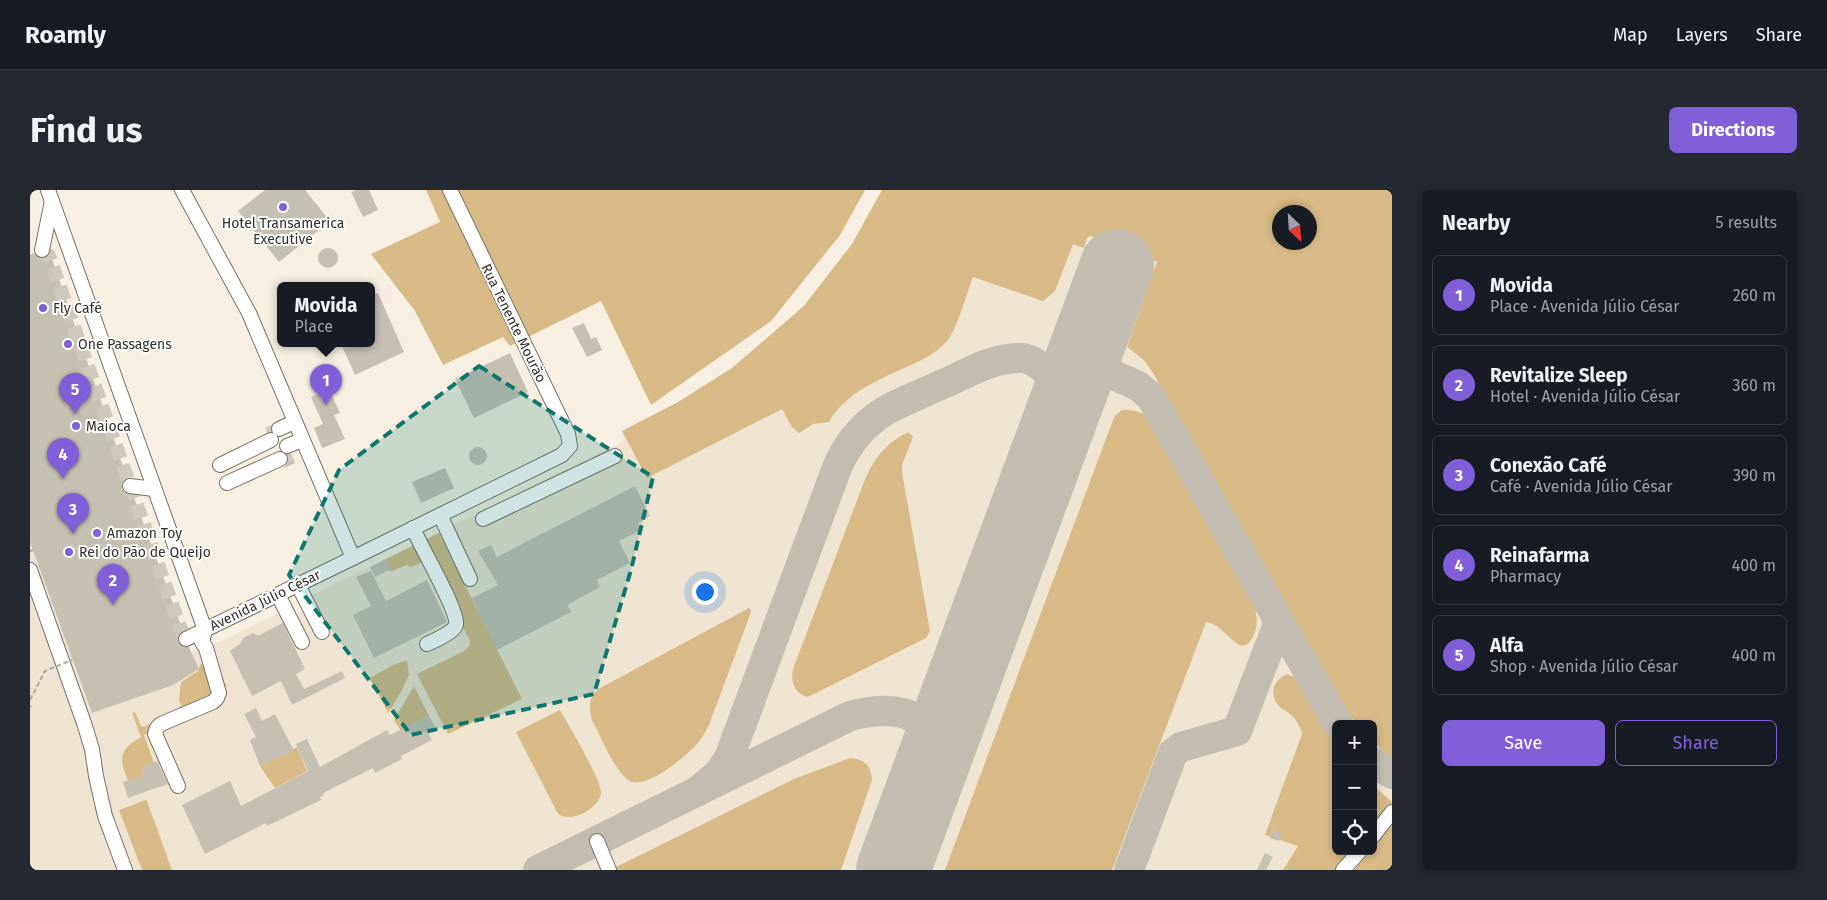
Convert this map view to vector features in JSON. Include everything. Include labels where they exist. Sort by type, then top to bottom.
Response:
[{"type":"street","points":[[182,190],[249,313],[353,558]]},
{"type":"street","name":"Rua Tenente Mourão","points":[[450,190],[568,434],[570,446],[562,454]]},
{"type":"street","points":[[42,250],[50,195]]},
{"type":"street","name":"Avenida Júlio César","points":[[50,195],[205,630],[562,454]]},
{"type":"street","points":[[299,434],[279,444],[222,471],[279,444],[299,434]]},
{"type":"street","points":[[483,519],[615,456]]},
{"type":"street","points":[[130,486],[154,489]]},
{"type":"street","points":[[498,486],[507,507]]},
{"type":"street","points":[[440,515],[470,579]]},
{"type":"street","points":[[413,528],[454,610],[456,624],[454,629],[428,644]]},
{"type":"street","points":[[344,536],[359,546],[376,547]]},
{"type":"street","points":[[30,570],[84,723],[92,749],[105,816],[125,870]]},
{"type":"street","points":[[298,585],[322,632]]},
{"type":"street","points":[[278,594],[302,642]]},
{"type":"street","points":[[186,639],[205,630]]},
{"type":"street","points":[[178,786],[155,734],[161,724],[213,702],[218,698],[219,693],[206,648],[202,642],[205,630]]},
{"type":"street","points":[[1377,831],[1392,812]]},
{"type":"street","points":[[597,841],[609,870]]},
{"type":"street","points":[[1343,870],[1356,855]]},
{"type":"path","points":[[30,700],[45,670],[72,660]]},
{"type":"highlighted area","points":[[479,366],[653,477],[631,570],[594,694],[411,735],[289,575],[339,470]]},
{"type":"shaded area","points":[[426,190],[865,190],[840,235],[771,321],[651,405],[601,301],[510,346],[503,337],[443,365],[415,311],[371,254],[440,222]]},
{"type":"shaded area","points":[[882,190],[1392,190],[1392,870],[30,870],[30,255],[48,248],[130,486],[191,653],[224,640],[281,612],[286,619],[312,606],[309,597],[625,440],[622,431],[678,402],[732,368],[804,305],[852,244]]},
{"type":"shaded area","points":[[882,190],[1392,190],[1392,758],[1377,745],[1377,720],[1353,720],[1344,710],[1153,373],[1144,360],[1127,347],[1157,262],[1090,236],[1087,238],[1084,248],[1073,244],[1055,291],[1043,301],[973,277],[955,328],[947,341],[926,358],[861,390],[835,412],[829,422],[813,424],[799,433],[792,427],[782,409],[647,478],[622,431],[678,402],[732,368],[804,306],[852,244]]},
{"type":"shaded area","points":[[1122,410],[1140,412],[1153,423],[1250,593],[1256,612],[1255,632],[1247,645],[1243,646],[1215,625],[1206,622],[1112,870],[945,870],[1110,428],[1115,416]]},
{"type":"shaded area","points":[[909,432],[913,437],[902,465],[902,472],[930,631],[926,638],[807,697],[799,693],[794,686],[792,678],[793,669],[864,482],[881,452]]},
{"type":"shaded area","points":[[439,533],[522,699],[448,734],[417,674],[464,651],[469,646],[470,641],[428,560],[411,567],[407,565],[390,572],[384,560]]},
{"type":"shaded area","points":[[749,608],[751,610],[750,615],[709,725],[700,740],[664,772],[644,781],[635,782],[628,780],[612,760],[592,720],[590,705],[594,693]]},
{"type":"shaded area","points":[[407,660],[409,675],[388,713],[370,678],[393,665]]},
{"type":"shaded area","points":[[206,662],[214,664],[226,685],[225,692],[172,725],[144,735],[155,766],[151,776],[130,785],[122,764],[122,758],[127,747],[141,737],[132,713],[135,712],[141,726],[144,727],[172,714],[181,705],[179,699],[181,682],[198,671],[200,665]]},
{"type":"shaded area","points":[[1287,674],[1301,680],[1332,735],[1332,855],[1349,855],[1336,870],[1283,870],[1298,846],[1265,835],[1302,734],[1296,720],[1280,707],[1274,698],[1275,684]]},
{"type":"shaded area","points":[[414,686],[429,716],[404,729],[415,749],[413,750],[394,720]]},
{"type":"shaded area","points":[[560,710],[591,765],[601,793],[597,802],[584,813],[571,817],[564,817],[558,814],[516,732]]},
{"type":"shaded area","points":[[297,747],[307,771],[275,788],[260,766]]},
{"type":"shaded area","points":[[850,758],[860,760],[869,767],[872,780],[841,870],[610,870],[794,779]]},
{"type":"shaded area","points":[[1377,789],[1392,802],[1377,822]]},
{"type":"shaded area","points":[[146,800],[172,870],[142,870],[119,810]]},
{"type":"shaded area","points":[[1392,825],[1392,870],[1354,870],[1367,855],[1377,855],[1377,843]]},
{"type":"building","points":[[265,190],[305,190],[330,221],[279,262],[238,211]]},
{"type":"building","points":[[369,190],[378,210],[363,217],[351,192]]},
{"type":"building","points":[[324,248],[332,248],[338,254],[338,262],[332,268],[324,268],[318,262],[318,254]]},
{"type":"building","points":[[34,253],[41,259],[50,253],[127,478],[123,481],[122,489],[125,493],[133,495],[183,631],[179,635],[178,642],[182,646],[189,647],[199,669],[173,685],[92,713],[30,542],[30,255]]},
{"type":"building","points":[[378,293],[404,352],[355,375],[342,347],[375,347],[375,294]]},
{"type":"building","points":[[584,323],[591,339],[596,337],[602,350],[587,357],[572,328]]},
{"type":"building","points":[[510,353],[528,392],[474,418],[455,379]]},
{"type":"building","points":[[329,389],[340,413],[334,415],[345,439],[322,448],[314,428],[323,424],[311,397]]},
{"type":"building","points":[[478,447],[486,452],[487,456],[482,464],[478,465],[470,460],[469,456],[474,448]]},
{"type":"building","points":[[291,454],[295,463],[284,468],[289,460],[287,455]]},
{"type":"building","points":[[445,468],[454,488],[421,503],[412,482]]},
{"type":"building","points":[[635,486],[650,516],[638,523],[641,530],[619,541],[630,563],[597,580],[600,587],[567,605],[571,612],[497,650],[472,598],[498,585],[478,551],[491,545],[497,557]]},
{"type":"building","points":[[386,559],[391,569],[375,577],[370,567]]},
{"type":"building","points":[[371,571],[386,601],[427,580],[447,622],[374,658],[353,615],[371,606],[356,577]]},
{"type":"building","points":[[283,623],[305,669],[296,674],[304,689],[342,671],[345,678],[292,705],[281,681],[252,696],[230,651],[240,644],[243,638],[253,633],[258,636]]},
{"type":"building","points":[[256,708],[262,721],[275,714],[294,751],[260,766],[250,740],[256,737],[244,714]]},
{"type":"building","points":[[429,716],[435,727],[427,731],[432,740],[401,756],[402,759],[375,773],[373,768],[323,793],[324,795],[320,797],[321,800],[267,826],[266,823],[205,854],[182,805],[230,781],[241,806],[308,771],[296,744],[307,739],[320,767],[387,730],[390,735]]},
{"type":"building","points":[[157,761],[168,784],[128,798],[123,782],[144,775],[141,767]]},
{"type":"building","points":[[1272,829],[1281,833],[1279,841],[1270,838]]},
{"type":"building","points":[[1265,853],[1273,857],[1266,870],[1257,870]]},
{"type":"taxiway","points":[[698,791],[719,773],[729,758],[838,465],[854,438],[876,417],[894,406],[985,365],[1013,358],[1028,359],[1049,374],[1056,387],[1060,401],[1059,424]]},
{"type":"taxiway","points":[[1082,361],[1138,386],[1151,397],[1336,720]]},
{"type":"taxiway","points":[[1129,870],[1173,753],[1181,747],[1237,731],[1277,627],[1277,619],[1273,608]]},
{"type":"taxiway","points":[[538,870],[850,716],[877,711],[902,713],[913,717],[923,724],[932,734],[939,747]]},
{"type":"taxiway","points":[[1377,765],[1392,774]]},
{"type":"runway","points":[[893,870],[1117,266]]},
{"type":"tunnel","points":[[42,250],[49,256],[180,627],[186,639]]},
{"type":"tunnel","points":[[268,434],[279,429]]},
{"type":"tunnel","points":[[280,459],[291,454]]},
{"type":"place","name":"Hotel Transamerica Executive","points":[[283,207]]},
{"type":"place","name":"Fly Café","points":[[43,308]]},
{"type":"place","name":"One Passagens","points":[[68,344]]},
{"type":"place","name":"Movida","points":[[326,405]]},
{"type":"place","name":"Alfa","points":[[75,414]]},
{"type":"place","name":"Maioca","points":[[76,426]]},
{"type":"place","name":"Reinafarma","points":[[63,479]]},
{"type":"place","name":"Amazon Toy","points":[[97,533]]},
{"type":"place","name":"Conexão Café","points":[[73,534]]},
{"type":"place","name":"Rei do Pão de Queijo","points":[[69,552]]},
{"type":"place","name":"Revitalize Sleep","points":[[113,605]]}]
